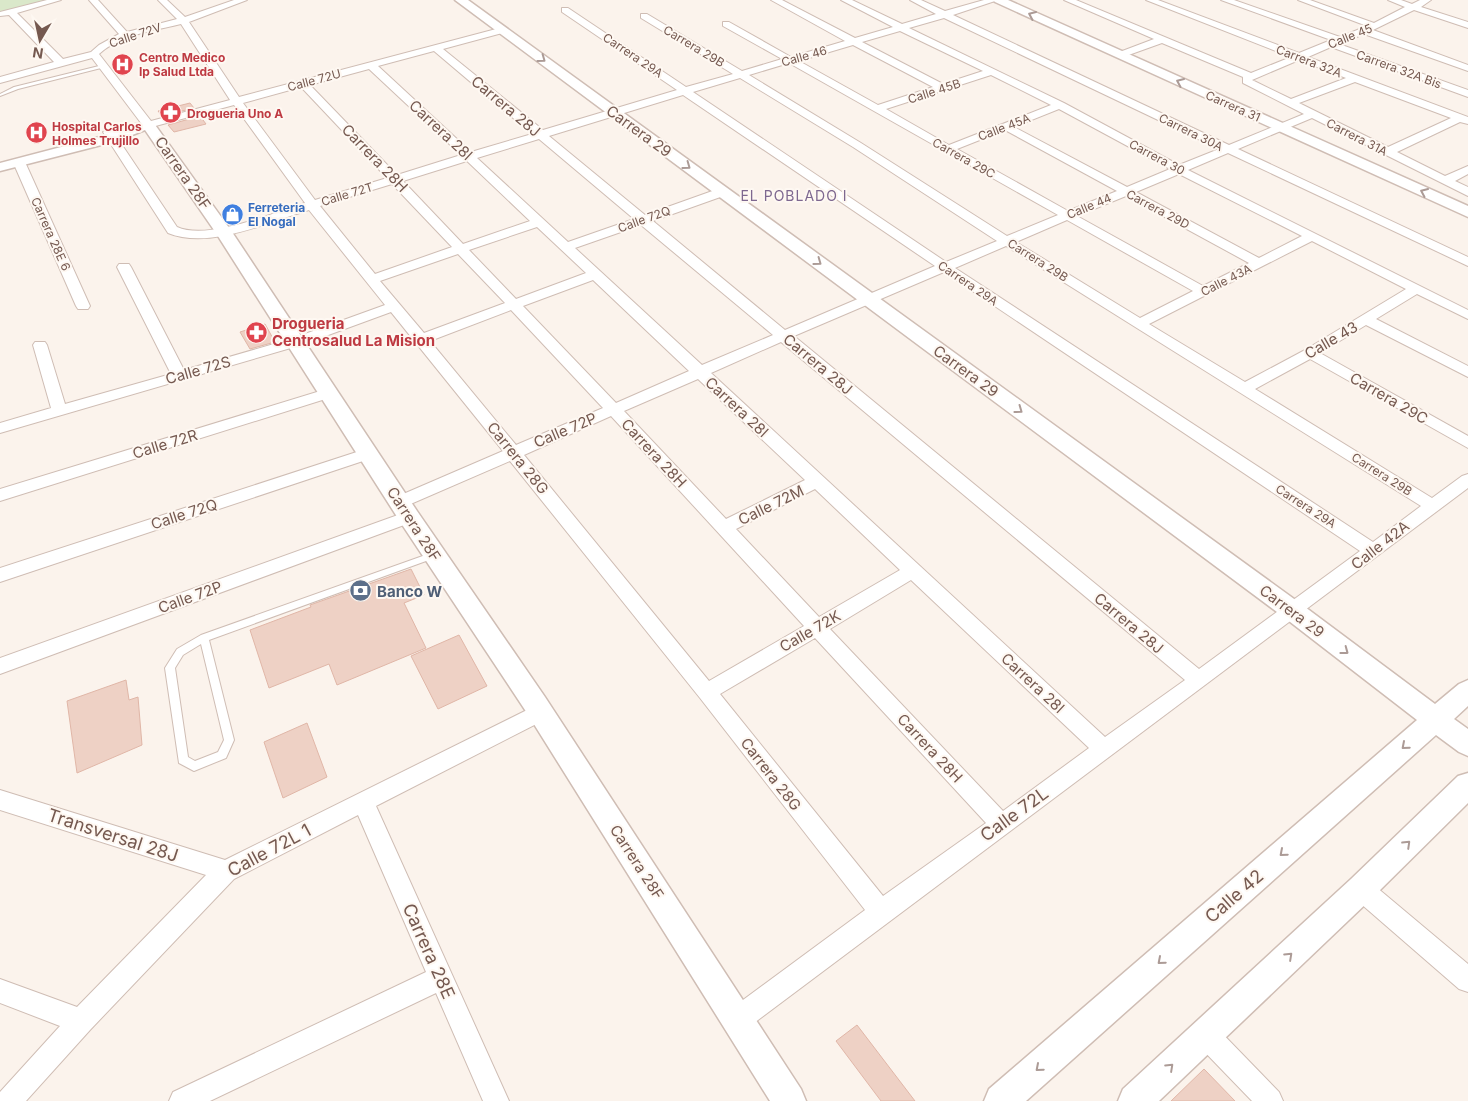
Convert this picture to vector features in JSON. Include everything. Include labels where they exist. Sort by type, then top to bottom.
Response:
[{"type":"street","points":[[0,15],[57,0]]},
{"type":"street","points":[[92,0],[126,36]]},
{"type":"street","name":"Carrera 28G","points":[[162,0],[183,20],[236,101],[312,205],[513,452],[881,912]]},
{"type":"street","name":"Calle 72V","points":[[0,80],[94,54],[100,47],[126,36],[243,0]]},
{"type":"street","name":"Carrera 29","points":[[461,0],[1293,611],[1468,744]]},
{"type":"street","points":[[775,0],[942,88]]},
{"type":"street","name":"Carrera 30","points":[[846,0],[1060,106],[1178,169],[1468,315]]},
{"type":"street","name":"Carrera 30A","points":[[914,0],[1468,262]]},
{"type":"street","name":"Calle 46","points":[[614,112],[994,0]]},
{"type":"street","name":"Carrera 31","points":[[998,0],[1468,212]]},
{"type":"street","name":"Carrera 31A","points":[[1068,0],[1164,39],[1248,78],[1289,103],[1468,192]]},
{"type":"street","name":"Carrera 32A","points":[[1150,0],[1464,120]]},
{"type":"street","name":"Carrera 32A Bis","points":[[1225,0],[1468,94]]},
{"type":"street","points":[[1302,0],[1375,26]]},
{"type":"street","points":[[1392,0],[1468,25]]},
{"type":"street","name":"Calle 45","points":[[1248,78],[1375,26],[1427,0]]},
{"type":"street","name":"Carrera 29A","points":[[565,10],[944,267],[1374,551]]},
{"type":"street","points":[[11,12],[60,63]]},
{"type":"street","name":"Carrera 29B","points":[[644,16],[857,145],[1006,241],[1431,505]]},
{"type":"street","name":"Carrera 29C","points":[[726,24],[1202,291]]},
{"type":"street","name":"Calle 72U","points":[[0,159],[126,131],[503,30]]},
{"type":"street","points":[[1363,30],[1468,68]]},
{"type":"street","points":[[1120,55],[1164,39]]},
{"type":"street","name":"Carrera 28J","points":[[436,48],[1199,680]]},
{"type":"street","name":"Carrera 28F","points":[[94,54],[148,125],[224,232],[434,555],[541,712],[789,1101]]},
{"type":"street","name":"Carrera 28I","points":[[371,65],[1103,748]]},
{"type":"street","name":"Calle 45B","points":[[877,109],[991,72]]},
{"type":"street","points":[[1289,103],[1355,78]]},
{"type":"street","name":"Carrera 28H","points":[[303,83],[613,409],[1001,824]]},
{"type":"street","name":"Calle 45A","points":[[948,148],[1060,106]]},
{"type":"street","name":"Calle 72T","points":[[110,135],[172,230],[189,236],[201,236],[224,232],[614,112]]},
{"type":"street","name":"Calle 44","points":[[868,299],[1312,114]]},
{"type":"street","points":[[1387,152],[1464,120]]},
{"type":"street","name":"Carrera 29D","points":[[1005,126],[1124,192],[1259,263]]},
{"type":"street","name":"Calle 72U","points":[[0,167],[110,135]]},
{"type":"street","name":"Carrera 28E 6","points":[[20,162],[83,306]]},
{"type":"street","points":[[1445,181],[1468,169]]},
{"type":"street","name":"Calle 72Q","points":[[566,247],[722,192]]},
{"type":"street","points":[[372,279],[539,222]]},
{"type":"street","name":"Calle 43A","points":[[1140,323],[1312,236]]},
{"type":"street","points":[[124,267],[179,375]]},
{"type":"street","points":[[421,339],[594,275]]},
{"type":"street","name":"Calle 43","points":[[1244,389],[1367,320],[1416,289]]},
{"type":"street","name":"Calle 72P","points":[[0,666],[404,509],[513,452],[868,299]]},
{"type":"street","name":"Calle 72S","points":[[0,428],[296,342],[394,306]]},
{"type":"street","points":[[1367,320],[1468,372]]},
{"type":"street","points":[[40,345],[59,410]]},
{"type":"street","name":"Carrera 29C","points":[[1310,353],[1468,443]]},
{"type":"street","name":"Calle 72R","points":[[0,495],[330,393]]},
{"type":"street","name":"Calle 72Q","points":[[0,575],[369,453]]},
{"type":"street","name":"Calle 42A","points":[[1293,611],[1374,551],[1431,505],[1468,480]]},
{"type":"street","name":"Calle 72M","points":[[724,528],[817,482]]},
{"type":"street","name":"Calle 72K","points":[[706,692],[913,571]]},
{"type":"street","name":"Calle 72L","points":[[737,1020],[1103,748],[1293,611]]},
{"type":"street","name":"Calle 42","points":[[1001,1101],[1468,691]]},
{"type":"street","name":"Calle 72L 1","points":[[9,1101],[81,1021],[226,871],[541,712]]},
{"type":"street","points":[[1135,1101],[1361,889],[1468,785]]},
{"type":"street","name":"Transversal 28J","points":[[0,800],[226,871]]},
{"type":"street","name":"Carrera 28E","points":[[363,802],[496,1101]]},
{"type":"street","points":[[1361,889],[1468,980]]},
{"type":"street","points":[[182,1101],[440,978]]},
{"type":"street","points":[[0,991],[81,1021]]},
{"type":"street","points":[[1205,1034],[1270,1101]]},
{"type":"lane","points":[[1,95],[16,88],[103,66]]},
{"type":"lane","points":[[204,638],[229,740],[222,755],[194,766],[183,760],[170,668],[180,652],[204,638],[434,555]]},
{"type":"green space","points":[[0,0],[57,0],[0,15]]},
{"type":"building","points":[[190,103],[194,108],[162,116],[158,111]]},
{"type":"building","points":[[200,116],[206,124],[174,132],[168,125]]},
{"type":"building","points":[[265,324],[275,342],[250,349],[240,332]]},
{"type":"building","points":[[411,569],[424,595],[404,603],[426,648],[337,685],[329,664],[269,688],[250,630],[311,607],[310,605]]},
{"type":"building","points":[[459,635],[487,686],[438,709],[411,656]]},
{"type":"building","points":[[126,680],[129,700],[138,697],[142,745],[77,773],[67,701]]},
{"type":"building","points":[[307,723],[327,777],[283,798],[264,742]]},
{"type":"building","points":[[857,1025],[915,1101],[881,1101],[836,1041]]},
{"type":"building","points":[[1204,1069],[1235,1101],[1171,1101]]},
{"type":"place","name":"Centro Medico Ip Salud Ltda","points":[[123,64]]},
{"type":"place","name":"Drogueria Uno A","points":[[171,113]]},
{"type":"place","name":"Hospital Carlos Holmes Trujillo","points":[[36,133]]},
{"type":"place","name":"Ferreteria El Nogal","points":[[232,214]]},
{"type":"place","name":"Drogueria Centrosalud La Mision","points":[[256,332]]},
{"type":"place","name":"Banco W","points":[[361,591]]},
{"type":"district","name":"EL POBLADO I","points":[[794,195]]}]
